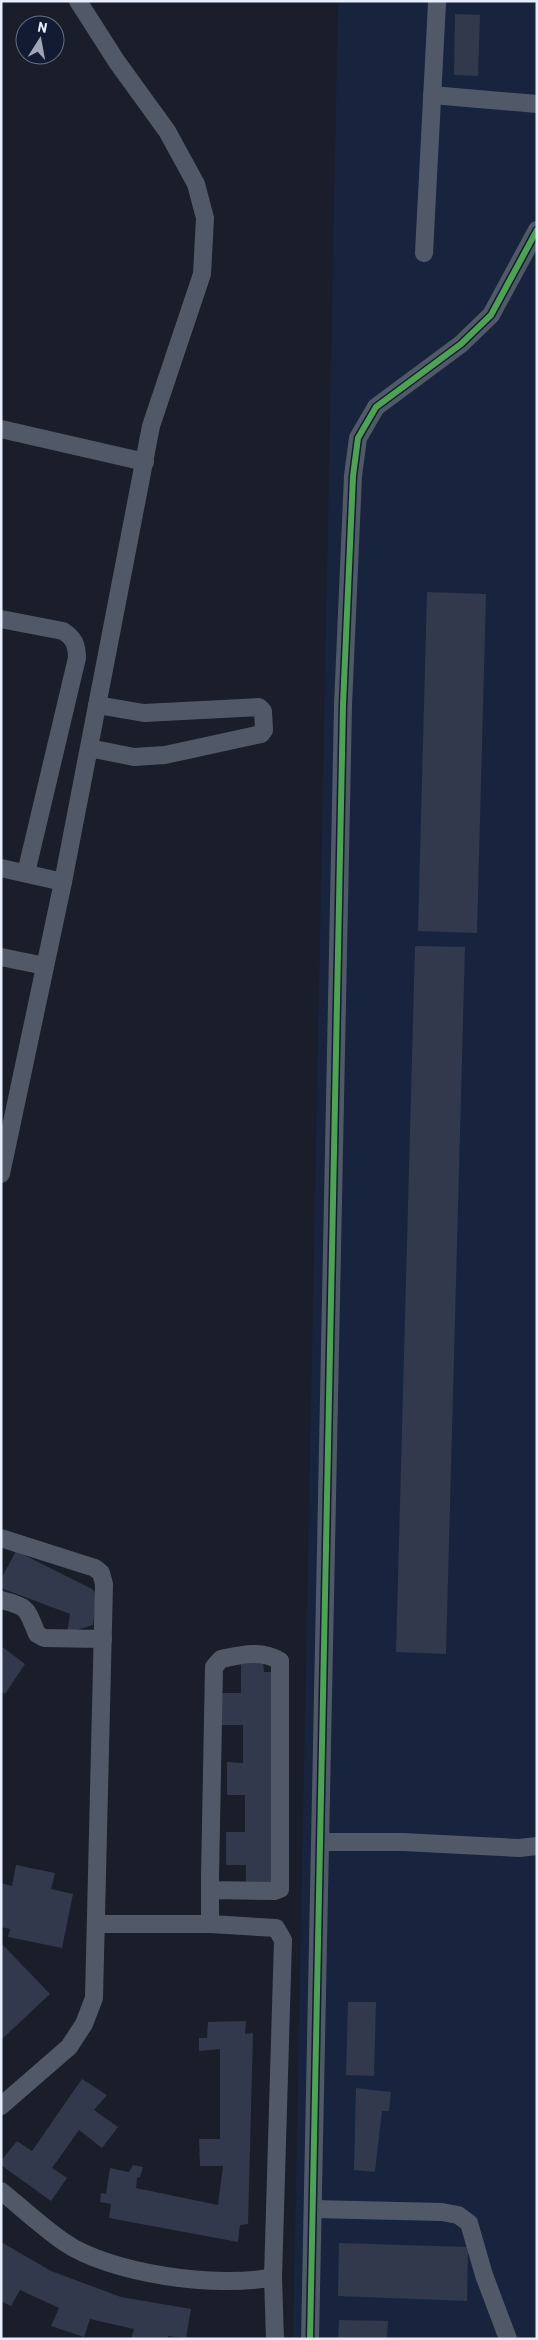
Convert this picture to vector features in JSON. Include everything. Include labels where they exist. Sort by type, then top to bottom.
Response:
[{"type":"street","points":[[1,1174],[89,748],[151,426],[202,274],[205,218],[196,184],[167,131],[117,62],[78,1]]},
{"type":"street","points":[[424,253],[437,3]]},
{"type":"street","points":[[432,95],[537,104]]},
{"type":"street","points":[[310,2339],[344,705],[353,476],[358,438],[376,407],[460,344],[491,315],[537,230]]},
{"type":"street","points":[[1,429],[145,462]]},
{"type":"street","points":[[1,619],[63,631],[71,636],[77,648],[77,658],[26,873]]},
{"type":"street","points":[[89,748],[134,757],[165,755],[261,734],[264,730],[263,711],[259,707],[144,713],[97,704]]},
{"type":"street","points":[[1,868],[62,882]]},
{"type":"street","points":[[1,957],[45,966]]},
{"type":"street","points":[[1,1538],[94,1568],[101,1573],[104,1584],[94,1998],[84,2024],[69,2047],[1,2106]]},
{"type":"street","points":[[1,1600],[22,1605],[27,1610],[37,1634],[44,1638],[103,1639]]},
{"type":"street","points":[[210,1890],[275,1891],[280,1889],[280,1661],[273,1656],[248,1653],[220,1658],[214,1667],[210,1890],[210,1924]]},
{"type":"street","points":[[321,1842],[403,1842],[519,1848],[537,1846]]},
{"type":"street","points":[[96,1924],[210,1924],[276,1928],[283,1940],[272,2277],[275,2339]]},
{"type":"street","points":[[1,2191],[65,2243],[104,2261],[160,2274],[214,2281],[258,2280],[272,2277]]},
{"type":"street","points":[[313,2209],[442,2212],[458,2215],[469,2223],[484,2275],[508,2339]]},
{"type":"shaded area","points":[[338,1],[537,1],[537,2339],[293,2339]]},
{"type":"building","points":[[455,14],[480,15],[478,76],[454,75]]},
{"type":"building","points":[[427,592],[486,594],[477,933],[418,931]]},
{"type":"building","points":[[415,946],[465,947],[446,1654],[396,1652]]},
{"type":"building","points":[[16,1551],[92,1589],[97,1596],[93,1625],[67,1633],[70,1614],[1,1588],[1,1579]]},
{"type":"building","points":[[1,1646],[25,1664],[5,1694],[1,1691]]},
{"type":"building","points":[[241,1660],[263,1660],[264,1672],[273,1672],[274,1886],[246,1886],[246,1865],[226,1865],[226,1832],[245,1832],[245,1795],[227,1795],[227,1762],[243,1763],[243,1725],[222,1725],[222,1693],[241,1693]]},
{"type":"building","points":[[16,1865],[55,1873],[51,1889],[73,1894],[62,1948],[8,1937],[10,1929],[1,1927],[1,1883],[12,1886]]},
{"type":"building","points":[[2,1944],[50,1994],[1,2040],[1,1946]]},
{"type":"building","points":[[348,2002],[376,2002],[374,2076],[346,2075]]},
{"type":"building","points":[[246,2021],[245,2034],[253,2033],[248,2224],[240,2225],[238,2242],[109,2218],[111,2204],[100,2202],[101,2193],[106,2194],[110,2168],[129,2172],[133,2165],[143,2167],[140,2177],[137,2178],[136,2188],[218,2205],[223,2166],[200,2166],[199,2139],[220,2139],[220,2049],[199,2051],[199,2038],[207,2038],[208,2022]]},
{"type":"building","points":[[82,2079],[107,2095],[94,2110],[118,2127],[102,2148],[79,2130],[52,2168],[67,2178],[51,2201],[1,2165],[1,2161],[17,2141],[32,2151]]},
{"type":"building","points":[[356,2088],[391,2092],[389,2111],[382,2111],[375,2172],[354,2170]]},
{"type":"building","points":[[1,2242],[51,2271],[121,2297],[191,2309],[186,2338],[168,2336],[167,2339],[131,2339],[134,2329],[90,2319],[84,2337],[51,2326],[59,2308],[20,2290],[11,2306],[1,2301]]},
{"type":"building","points":[[339,2243],[468,2247],[467,2301],[338,2296]]},
{"type":"building","points":[[339,2320],[388,2321],[387,2339],[338,2339]]},
{"type":"cycle path","points":[[310,2339],[343,705],[353,476],[358,438],[376,407],[461,344],[491,315],[537,230]]}]
